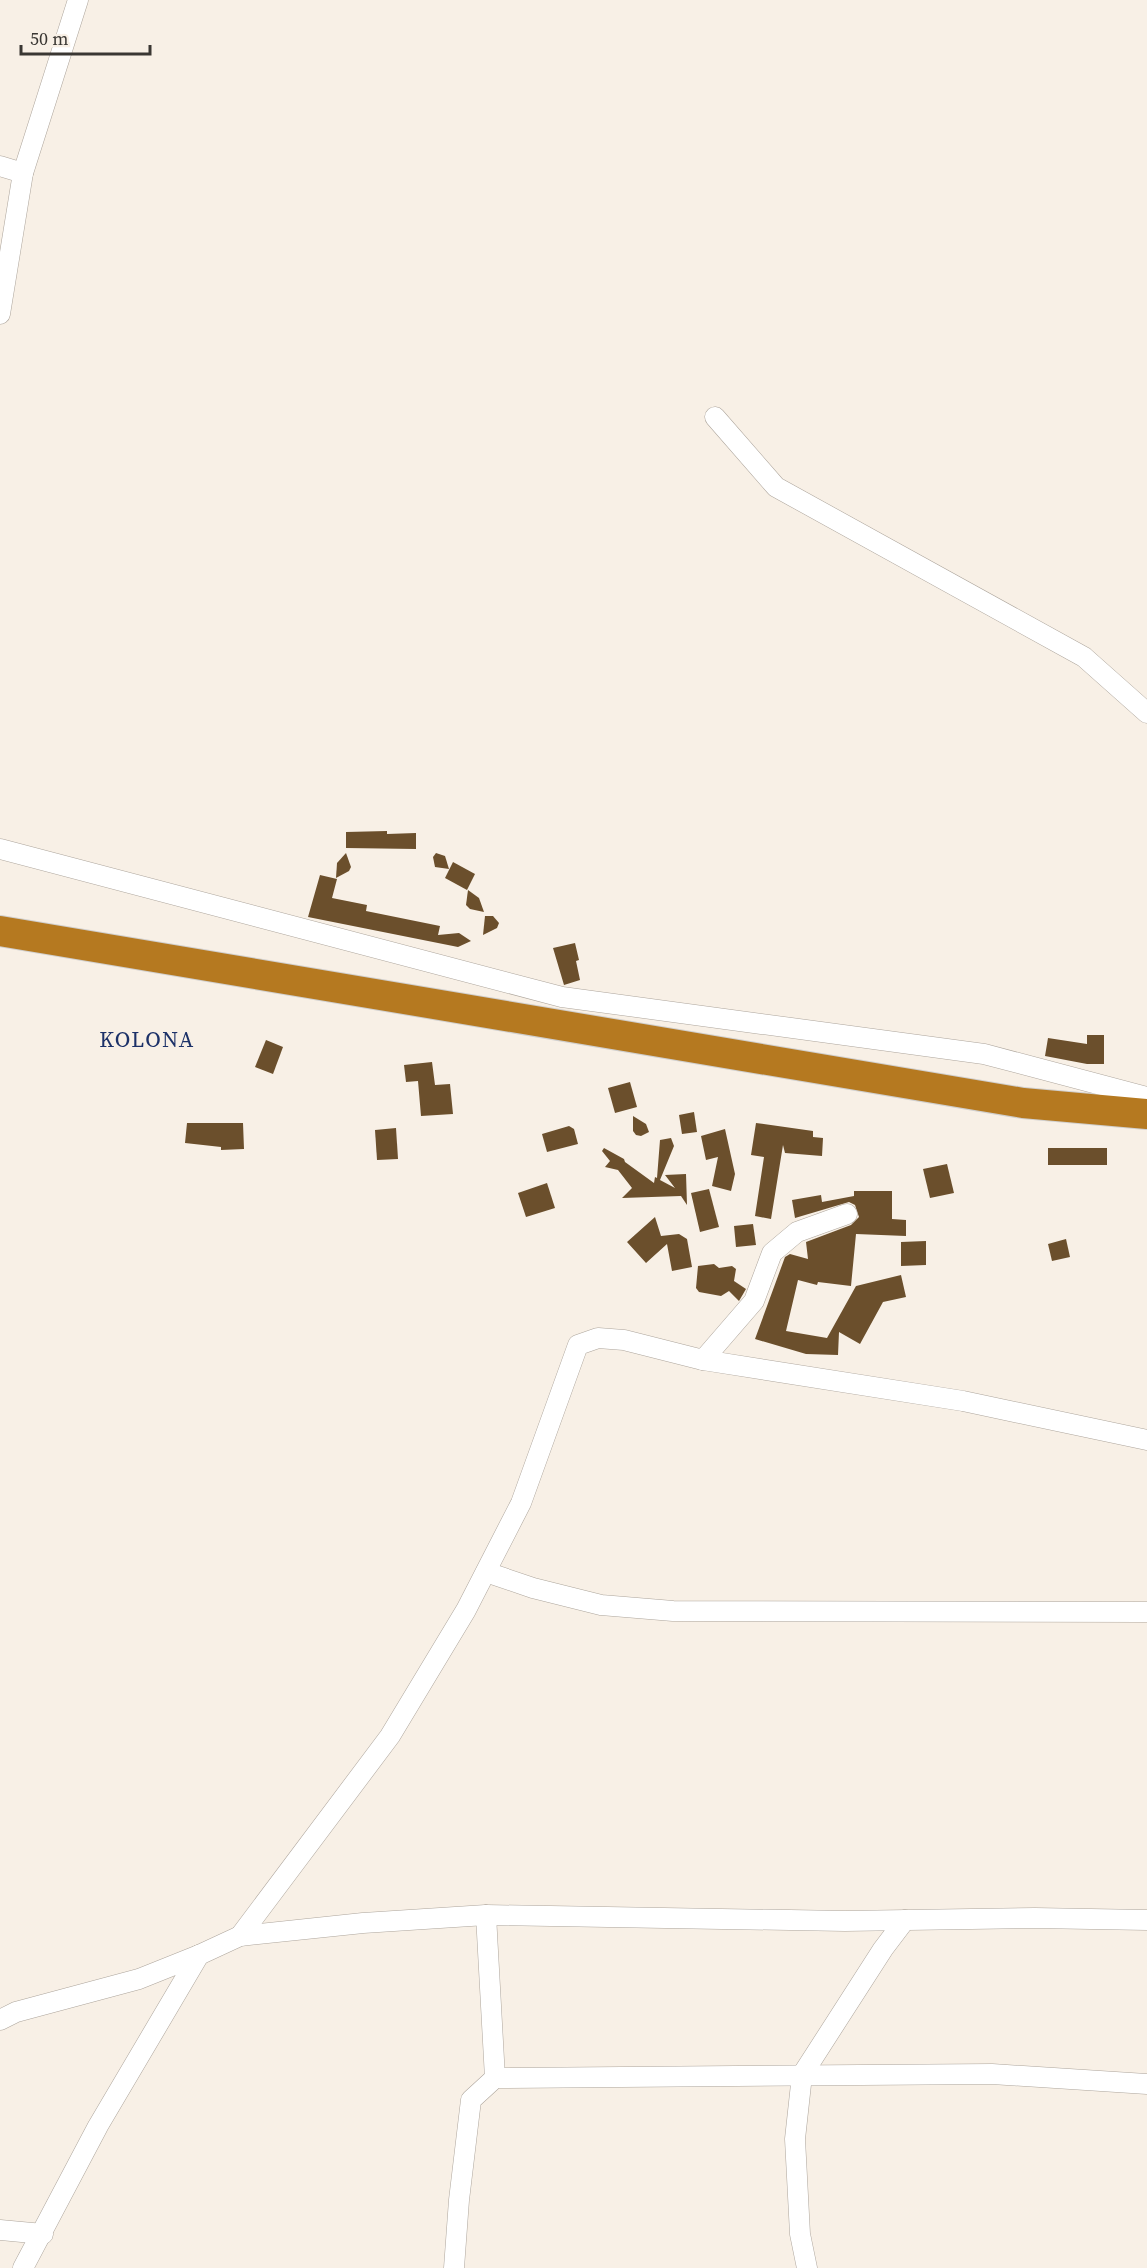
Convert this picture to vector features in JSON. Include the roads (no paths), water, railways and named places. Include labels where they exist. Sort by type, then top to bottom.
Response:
[{"type":"highway","points":[[0,930],[1023,1102],[1147,1114]]},
{"type":"street","points":[[0,314],[23,173],[78,0]]},
{"type":"street","points":[[0,166],[23,173]]},
{"type":"street","points":[[715,417],[776,487],[1084,657],[1147,713]]},
{"type":"street","points":[[0,849],[562,997],[984,1054],[1147,1097]]},
{"type":"street","points":[[704,1360],[754,1301],[772,1253],[797,1232],[847,1214]]},
{"type":"street","points":[[240,1936],[390,1736],[486,1572],[521,1503],[578,1345],[598,1338],[624,1340],[704,1360],[963,1401],[1147,1440]]},
{"type":"street","points":[[486,1572],[533,1588],[601,1605],[673,1611],[1147,1612]]},
{"type":"street","points":[[486,1915],[495,2078]]},
{"type":"street","points":[[0,2020],[16,2012],[139,1979],[240,1936],[374,1922],[486,1915],[845,1921],[1035,1918],[1147,1920]]},
{"type":"street","points":[[807,2268],[800,2234],[795,2139],[802,2075],[882,1949],[905,1920]]},
{"type":"street","points":[[23,2268],[43,2234],[98,2126],[199,1955]]},
{"type":"street","points":[[454,2268],[471,2100],[495,2078],[992,2074],[1147,2084]]},
{"type":"street","points":[[0,2230],[43,2234]]},
{"type":"district","name":"KOLONA","points":[[147,1039]]}]
